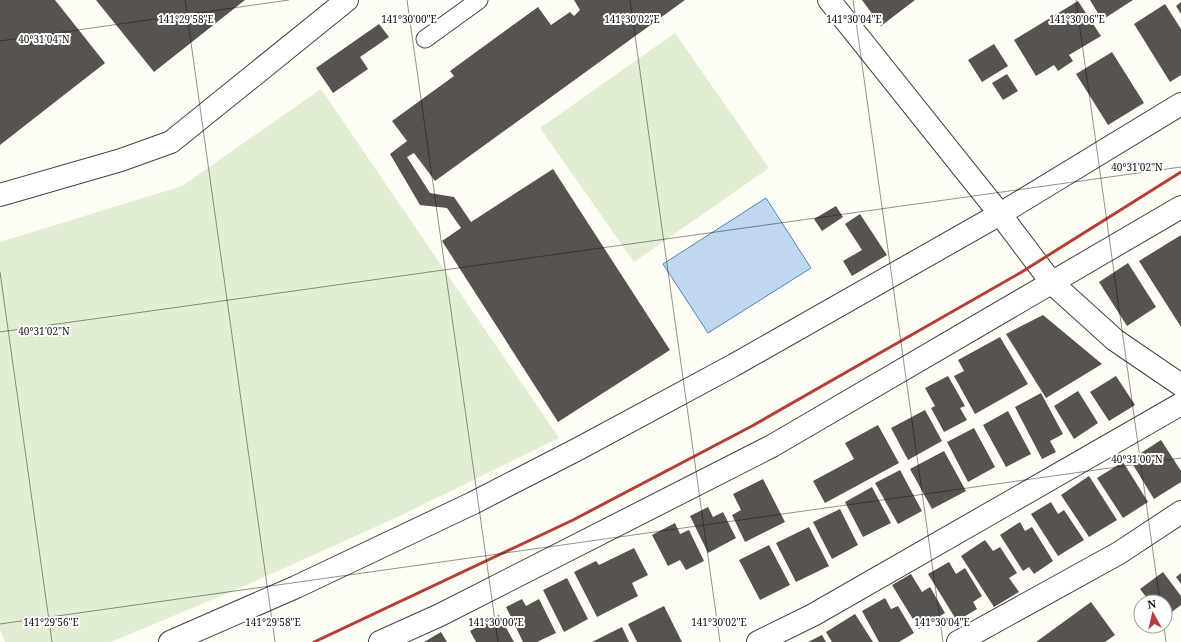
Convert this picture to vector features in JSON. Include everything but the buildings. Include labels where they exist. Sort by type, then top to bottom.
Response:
[{"type":"street","points":[[0,195],[121,160],[170,142],[347,0]]},
{"type":"street","points":[[829,0],[1000,214],[1052,283],[1115,340],[1181,386]]},
{"type":"street","points":[[170,642],[303,584],[522,478],[734,365],[1000,214],[1181,104]]},
{"type":"street","points":[[380,642],[440,615],[772,446],[1181,207]]},
{"type":"street","points":[[758,642],[812,615],[1181,404]]},
{"type":"street","points":[[958,642],[1119,553],[1181,512]]},
{"type":"lane","points":[[425,39],[478,0]]},
{"type":"green space","points":[[675,33],[769,168],[634,262],[540,128]]},
{"type":"green space","points":[[321,89],[559,438],[402,515],[240,588],[111,642],[5,642],[0,630],[0,242],[182,186]]},
{"type":"water","points":[[766,198],[811,268],[708,333],[663,264]]},
{"type":"railway","points":[[314,642],[573,520],[752,426],[1020,273],[1181,172]]}]
